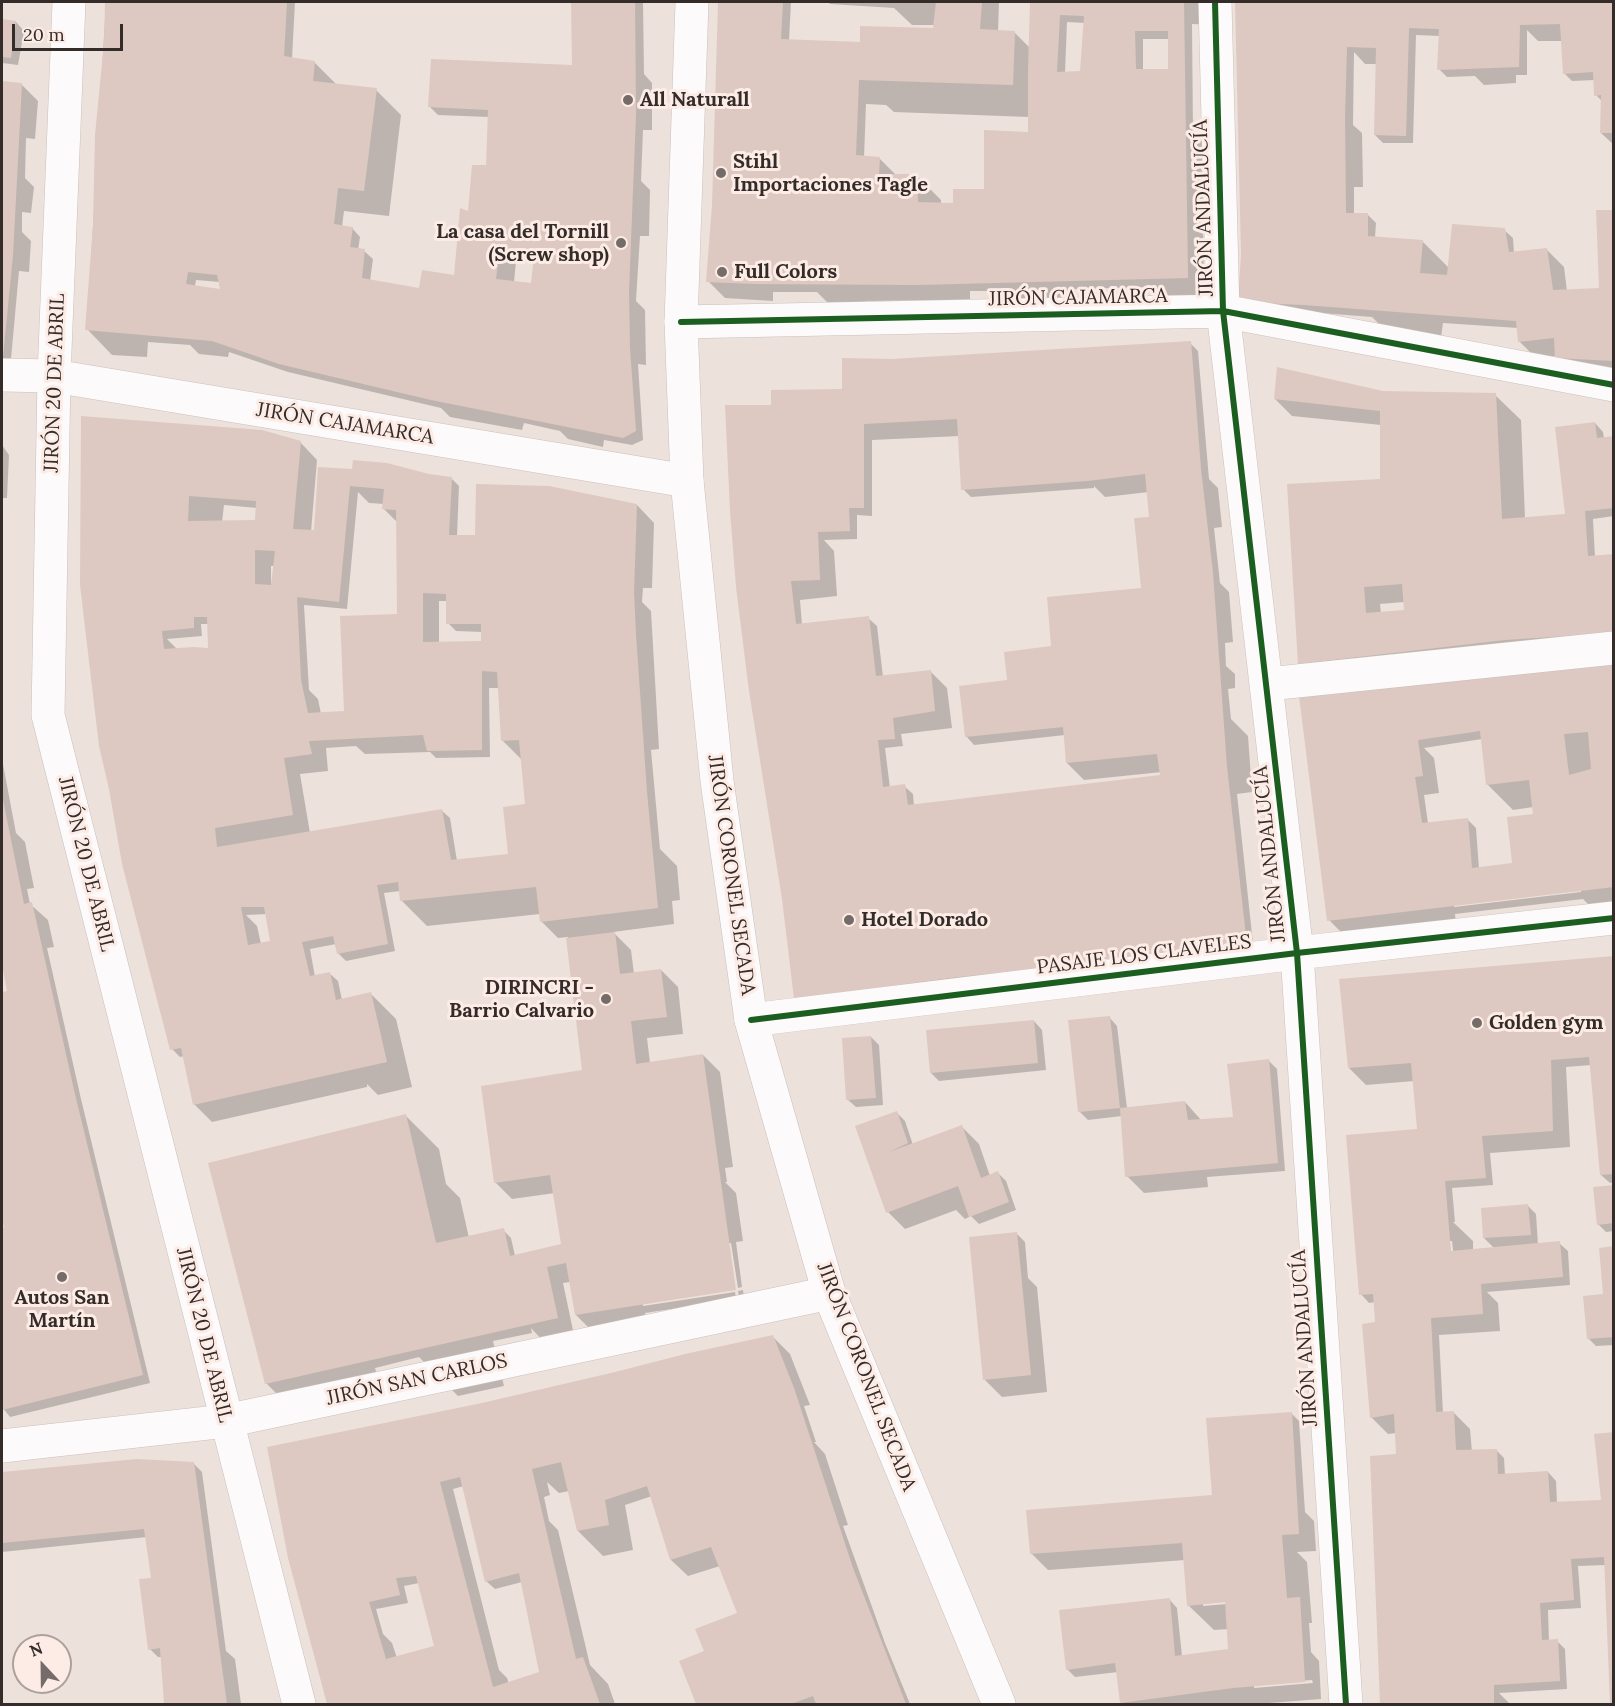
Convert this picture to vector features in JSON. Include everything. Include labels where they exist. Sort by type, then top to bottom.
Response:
[{"type":"street","name":"JIRÓN 20 DE ABRIL","points":[[69,2],[54,376],[48,715],[299,1704]]},
{"type":"street","name":"JIRÓN CORONEL SECADA","points":[[692,2],[681,322],[687,481],[717,781],[751,1020],[829,1293],[999,1704]]},
{"type":"street","name":"JIRÓN ANDALUCÍA","points":[[1215,2],[1224,311],[1297,953],[1346,1704]]},
{"type":"street","name":"JIRÓN CAJAMARCA","points":[[681,322],[1224,311],[1614,385]]},
{"type":"street","name":"JIRÓN CAJAMARCA","points":[[2,375],[54,376],[687,481]]},
{"type":"street","points":[[1268,684],[1614,648]]},
{"type":"street","name":"PASAJE LOS CLAVELES","points":[[751,1020],[1297,953],[1614,918]]},
{"type":"street","name":"JIRÓN SAN CARLOS","points":[[2,1446],[226,1421],[829,1293]]},
{"type":"building","points":[[105,2],[287,2],[284,56],[315,61],[313,81],[377,88],[364,191],[338,188],[334,224],[353,227],[350,247],[365,249],[362,278],[419,288],[422,270],[454,275],[460,208],[468,211],[472,165],[486,165],[488,110],[428,107],[431,59],[572,65],[571,2],[635,2],[636,114],[629,291],[630,349],[636,431],[623,438],[431,400],[279,364],[212,341],[85,330],[93,225],[95,135],[104,42]],"holes":[[[499,253],[534,256],[531,283],[496,279]],[[188,272],[217,275],[220,289],[186,284]]]},
{"type":"building","points":[[718,2],[783,2],[781,39],[860,42],[860,26],[933,28],[936,2],[982,2],[980,29],[1015,31],[1013,85],[859,80],[856,155],[880,157],[879,174],[917,174],[918,202],[953,203],[953,189],[984,189],[984,130],[1028,132],[1030,2],[1184,2],[1188,278],[917,285],[706,282],[712,205]],"holes":[[[1060,15],[1084,16],[1080,71],[1057,72]],[[1135,31],[1168,31],[1168,69],[1136,69]]]},
{"type":"building","points":[[1235,2],[1614,2],[1614,133],[1600,133],[1601,95],[1594,96],[1593,72],[1563,74],[1560,24],[1520,25],[1519,67],[1437,70],[1439,29],[1409,28],[1406,136],[1374,135],[1376,48],[1347,47],[1345,115],[1346,213],[1368,213],[1368,236],[1423,240],[1420,273],[1447,275],[1452,224],[1505,228],[1509,252],[1547,248],[1553,290],[1599,288],[1596,210],[1614,210],[1614,361],[1555,358],[1554,338],[1518,342],[1516,321],[1238,302],[1241,254]]},
{"type":"building","points":[[2,19],[16,21],[11,58],[2,57]]},
{"type":"building","points":[[2,81],[22,83],[13,255],[3,357],[2,356]]},
{"type":"building","points":[[1191,341],[1201,469],[1213,573],[1227,767],[1247,945],[951,978],[794,999],[782,899],[749,691],[736,587],[725,405],[771,405],[771,390],[842,389],[842,358],[892,359]],"holes":[[[957,419],[961,490],[1087,481],[1145,474],[1149,517],[1134,518],[1141,588],[1047,597],[1051,646],[1004,652],[1007,680],[959,686],[965,737],[1063,727],[1066,763],[1157,754],[1160,775],[908,805],[905,784],[883,787],[878,740],[895,739],[893,718],[935,711],[931,670],[876,676],[869,616],[796,624],[791,581],[820,580],[818,532],[850,531],[849,508],[864,508],[864,424]]]},
{"type":"building","points":[[1277,367],[1383,391],[1496,393],[1502,519],[1565,514],[1555,427],[1595,422],[1597,438],[1614,436],[1614,508],[1585,511],[1588,556],[1614,554],[1614,633],[1505,640],[1298,664],[1287,484],[1380,479],[1380,411],[1274,399]],"holes":[[[1402,584],[1404,610],[1366,613],[1364,587]]]},
{"type":"building","points":[[81,416],[262,430],[301,441],[293,529],[314,530],[318,467],[352,469],[353,460],[387,463],[429,474],[452,477],[449,535],[475,535],[476,484],[549,486],[637,504],[634,592],[636,635],[658,908],[540,922],[536,887],[400,901],[398,882],[377,885],[388,944],[337,954],[333,936],[302,942],[310,976],[330,972],[336,1000],[371,992],[387,1062],[193,1105],[181,1048],[170,1050],[122,864],[99,746],[80,585]],"holes":[[[350,486],[384,489],[382,509],[396,510],[397,614],[340,616],[344,711],[308,713],[301,680],[297,597],[339,602]],[[189,496],[256,501],[255,520],[188,521]],[[255,550],[275,551],[271,585],[255,584]],[[423,593],[446,594],[446,624],[481,624],[481,641],[423,642]],[[194,617],[207,617],[208,648],[164,649],[162,631],[194,628]],[[482,671],[497,672],[501,741],[519,740],[525,804],[503,807],[508,854],[451,860],[442,809],[217,847],[215,828],[293,815],[284,758],[312,754],[309,741],[423,735],[427,751],[482,750]],[[241,907],[264,907],[270,941],[248,945]]]},
{"type":"building","points":[[1614,662],[1614,887],[1327,921],[1299,696]],"holes":[[[1480,731],[1486,785],[1529,780],[1533,814],[1507,817],[1512,863],[1472,868],[1468,818],[1422,823],[1415,777],[1423,776],[1418,740]],[[1588,732],[1591,769],[1569,775],[1564,734]]]},
{"type":"building","points":[[2,795],[24,904],[32,902],[74,1090],[143,1375],[2,1410],[2,1228],[4,1227],[2,1219],[2,992],[7,991],[2,965]]},
{"type":"building","points":[[615,932],[620,974],[661,969],[667,1017],[631,1021],[636,1064],[703,1054],[736,1290],[575,1315],[566,1263],[547,1267],[558,1318],[265,1384],[208,1163],[406,1114],[436,1243],[504,1228],[510,1256],[561,1244],[550,1175],[494,1183],[481,1086],[582,1070],[566,938]]},
{"type":"building","points":[[1614,956],[1614,1174],[1600,1175],[1589,1057],[1551,1060],[1553,1131],[1482,1136],[1486,1178],[1445,1181],[1451,1251],[1560,1241],[1563,1277],[1481,1284],[1483,1314],[1431,1318],[1436,1412],[1454,1411],[1456,1450],[1497,1449],[1498,1474],[1548,1471],[1550,1502],[1601,1500],[1594,1434],[1614,1432],[1614,1704],[1610,1704],[1604,1557],[1571,1559],[1574,1600],[1540,1603],[1542,1640],[1558,1639],[1560,1681],[1494,1685],[1494,1704],[1380,1704],[1370,1456],[1396,1454],[1394,1414],[1370,1418],[1362,1324],[1375,1322],[1373,1294],[1359,1295],[1346,1135],[1417,1129],[1411,1063],[1348,1068],[1339,979]]},
{"type":"building","points":[[1110,1016],[1120,1108],[1078,1112],[1068,1020]]},
{"type":"building","points":[[1034,1020],[1038,1063],[930,1073],[926,1030]]},
{"type":"building","points":[[871,1036],[876,1098],[846,1100],[842,1038]]},
{"type":"building","points":[[1269,1059],[1278,1163],[1125,1177],[1120,1108],[1185,1101],[1188,1120],[1233,1117],[1227,1064]]},
{"type":"building","points":[[897,1111],[908,1143],[889,1152],[962,1125],[981,1178],[998,1171],[1009,1202],[969,1217],[958,1186],[886,1213],[855,1126]]},
{"type":"building","points":[[1614,1185],[1614,1223],[1597,1225],[1593,1187]]},
{"type":"building","points":[[1528,1204],[1531,1235],[1483,1238],[1481,1208]]},
{"type":"building","points":[[1017,1232],[1031,1375],[983,1380],[969,1237]]},
{"type":"building","points":[[1614,1246],[1614,1337],[1587,1339],[1583,1296],[1603,1294],[1599,1248]]},
{"type":"building","points":[[773,1335],[794,1388],[853,1568],[906,1704],[816,1704],[813,1696],[791,1704],[696,1704],[679,1661],[704,1651],[695,1629],[737,1613],[711,1547],[670,1560],[647,1486],[605,1500],[609,1525],[577,1531],[561,1462],[532,1469],[576,1659],[583,1657],[600,1704],[327,1704],[288,1558],[267,1447],[482,1403]],"holes":[[[460,1477],[485,1582],[519,1573],[539,1672],[493,1687],[440,1482]],[[416,1576],[434,1646],[386,1659],[369,1602],[400,1595],[396,1578]]]},
{"type":"building","points":[[1292,1412],[1299,1534],[1282,1535],[1287,1598],[1300,1597],[1305,1682],[1233,1688],[1120,1703],[1115,1663],[1066,1670],[1059,1610],[1170,1598],[1175,1656],[1228,1649],[1225,1602],[1187,1606],[1182,1543],[1030,1554],[1026,1510],[1212,1495],[1206,1418]]},
{"type":"building","points":[[137,1459],[194,1462],[227,1704],[164,1704],[160,1648],[148,1650],[139,1579],[151,1578],[144,1529],[2,1543],[2,1472]]},
{"type":"cycle path","points":[[1215,2],[1223,311],[1297,953],[1346,1704]]},
{"type":"cycle path","points":[[681,322],[1223,311],[1614,385]]},
{"type":"cycle path","points":[[751,1020],[1297,953],[1614,918]]},
{"type":"place","name":"All Naturall","points":[[628,100]]},
{"type":"place","name":"Stihl Importaciones Tagle","points":[[721,173]]},
{"type":"place","name":"La casa del Tornill (Screw shop)","points":[[621,243]]},
{"type":"place","name":"Full Colors","points":[[722,272]]},
{"type":"place","name":"Hotel Dorado","points":[[849,920]]},
{"type":"place","name":"DIRINCRI - Barrio Calvario","points":[[606,999]]},
{"type":"place","name":"Golden gym","points":[[1477,1023]]},
{"type":"place","name":"Autos San Martín","points":[[62,1277]]}]
